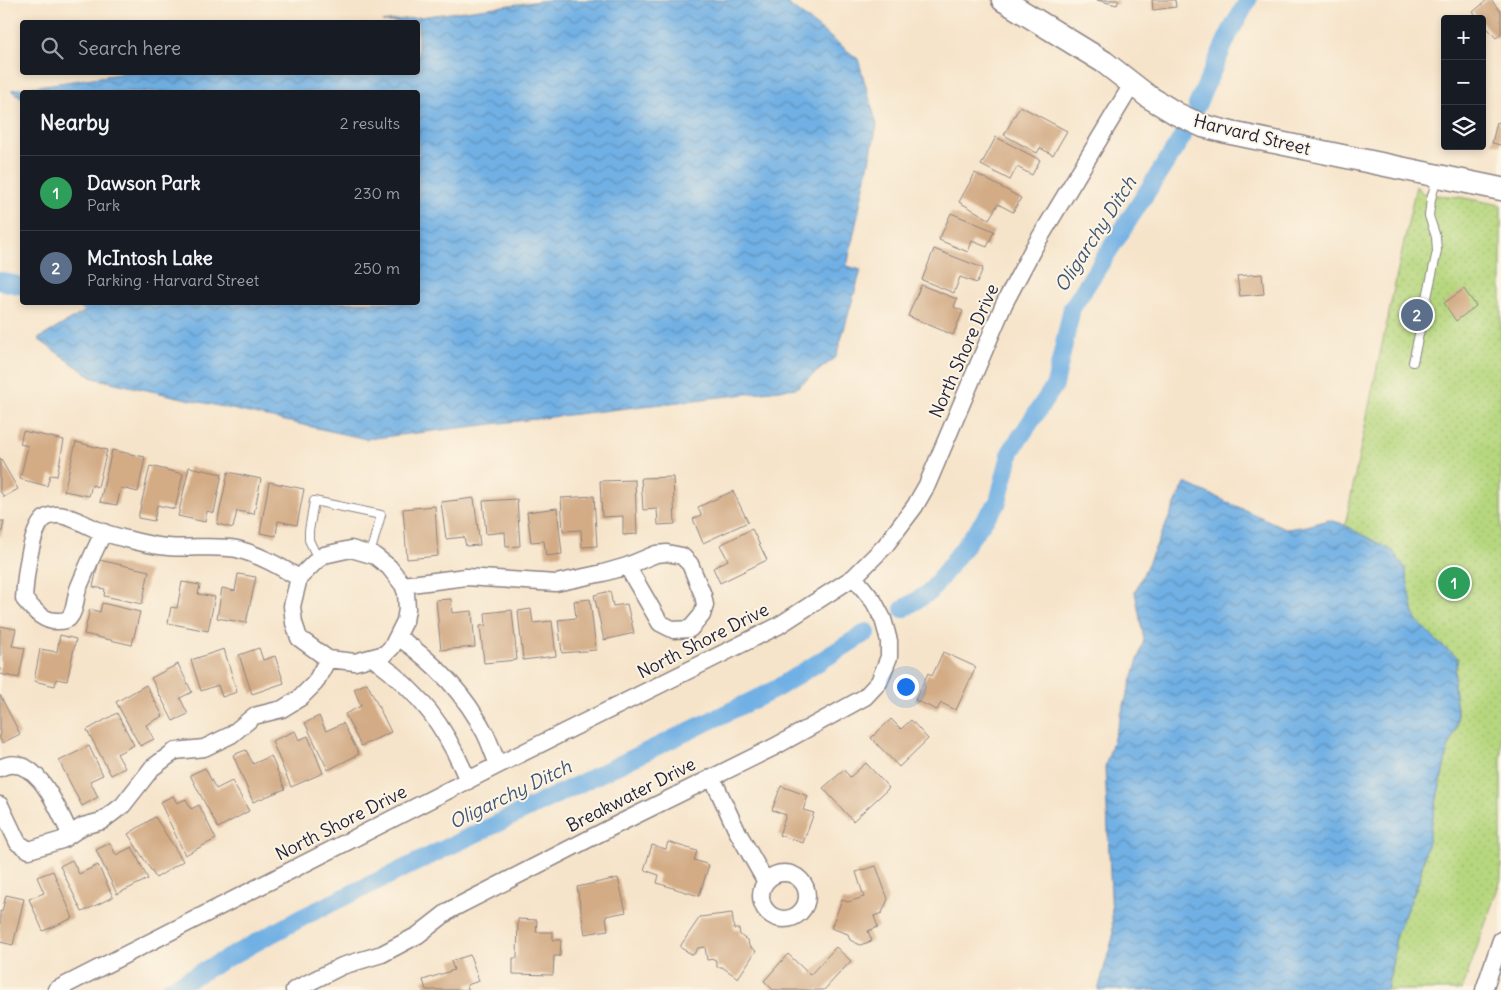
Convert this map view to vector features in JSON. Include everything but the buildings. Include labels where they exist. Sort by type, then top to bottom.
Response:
[{"type":"street","name":"Harvard Street","points":[[1003,0],[1104,62],[1149,97],[1202,126],[1501,189]]},
{"type":"street","name":"North Shore Drive","points":[[56,990],[498,765],[778,626],[854,577],[885,546],[915,506],[927,485],[1004,304],[1033,249],[1133,83]]},
{"type":"street","points":[[104,532],[77,591],[74,608],[69,617],[65,620],[55,621],[42,617],[34,611],[24,599],[27,562],[40,523],[47,517],[59,515],[78,520],[104,532],[167,547],[235,549],[268,560],[299,578]]},
{"type":"street","points":[[351,549],[370,554],[389,567],[403,585],[406,593],[407,609],[405,621],[392,647],[385,654],[355,662],[328,659],[299,638],[292,606],[299,578],[318,559],[324,555],[351,549]]},
{"type":"street","points":[[403,585],[466,577],[556,583],[603,574],[656,554],[667,553],[682,556],[690,564],[703,595],[705,605],[702,615],[690,630],[674,630],[660,623],[628,566]]},
{"type":"street","name":"Breakwater Drive","points":[[294,990],[342,966],[382,954],[418,935],[450,910],[774,747],[865,697],[879,682],[889,657],[888,641],[883,620],[874,602],[854,577]]},
{"type":"street","points":[[398,637],[436,667],[459,693],[484,733],[498,765]]},
{"type":"street","points":[[373,658],[406,684],[429,710],[454,749],[468,781]]},
{"type":"street","points":[[0,805],[18,843],[29,850],[62,840],[83,826],[102,820],[123,805],[152,768],[175,752],[204,748],[231,735],[254,716],[282,709],[300,698],[315,683],[328,659]]},
{"type":"street","points":[[0,768],[5,765],[17,765],[28,769],[38,777],[49,791],[70,834]]},
{"type":"street","points":[[712,777],[736,829],[766,882]]},
{"type":"street","points":[[1484,990],[1496,968],[1501,940]]},
{"type":"lane","points":[[1413,362],[1437,251],[1436,237],[1429,216],[1431,199],[1438,176]]},
{"type":"lane","points":[[318,559],[309,540],[314,501],[381,515],[370,554]]},
{"type":"green space","points":[[1416,186],[1424,194],[1459,197],[1501,205],[1501,879],[1462,990],[1387,990],[1395,949],[1395,937],[1419,881],[1448,749],[1457,725],[1454,687],[1458,659],[1415,619],[1410,597],[1345,526]]},
{"type":"water","points":[[548,0],[783,0],[858,59],[877,125],[847,266],[861,270],[836,357],[796,388],[366,439],[93,378],[38,339],[96,305],[420,305],[420,90],[20,90],[20,96],[12,90],[112,75],[420,75],[420,20],[397,20]]},
{"type":"water","points":[[1185,483],[1287,529],[1329,520],[1340,523],[1393,551],[1405,568],[1415,619],[1441,645],[1458,658],[1454,687],[1457,725],[1448,749],[1419,881],[1395,937],[1395,949],[1387,990],[1098,990],[1113,937],[1105,767],[1144,640],[1135,592]]},
{"type":"waterway","name":"Oligarchy Ditch","points":[[1197,105],[1229,34],[1248,0]]},
{"type":"waterway","name":"Oligarchy Ditch","points":[[903,609],[930,592],[998,502],[1011,451],[1055,385],[1072,308],[1183,136]]},
{"type":"waterway","points":[[0,281],[20,286]]},
{"type":"waterway","name":"Oligarchy Ditch","points":[[168,990],[305,916],[774,690],[867,632]]},
{"type":"place","name":"McIntosh Lake","points":[[1417,315]]},
{"type":"place","name":"Dawson Park","points":[[1454,583]]}]
